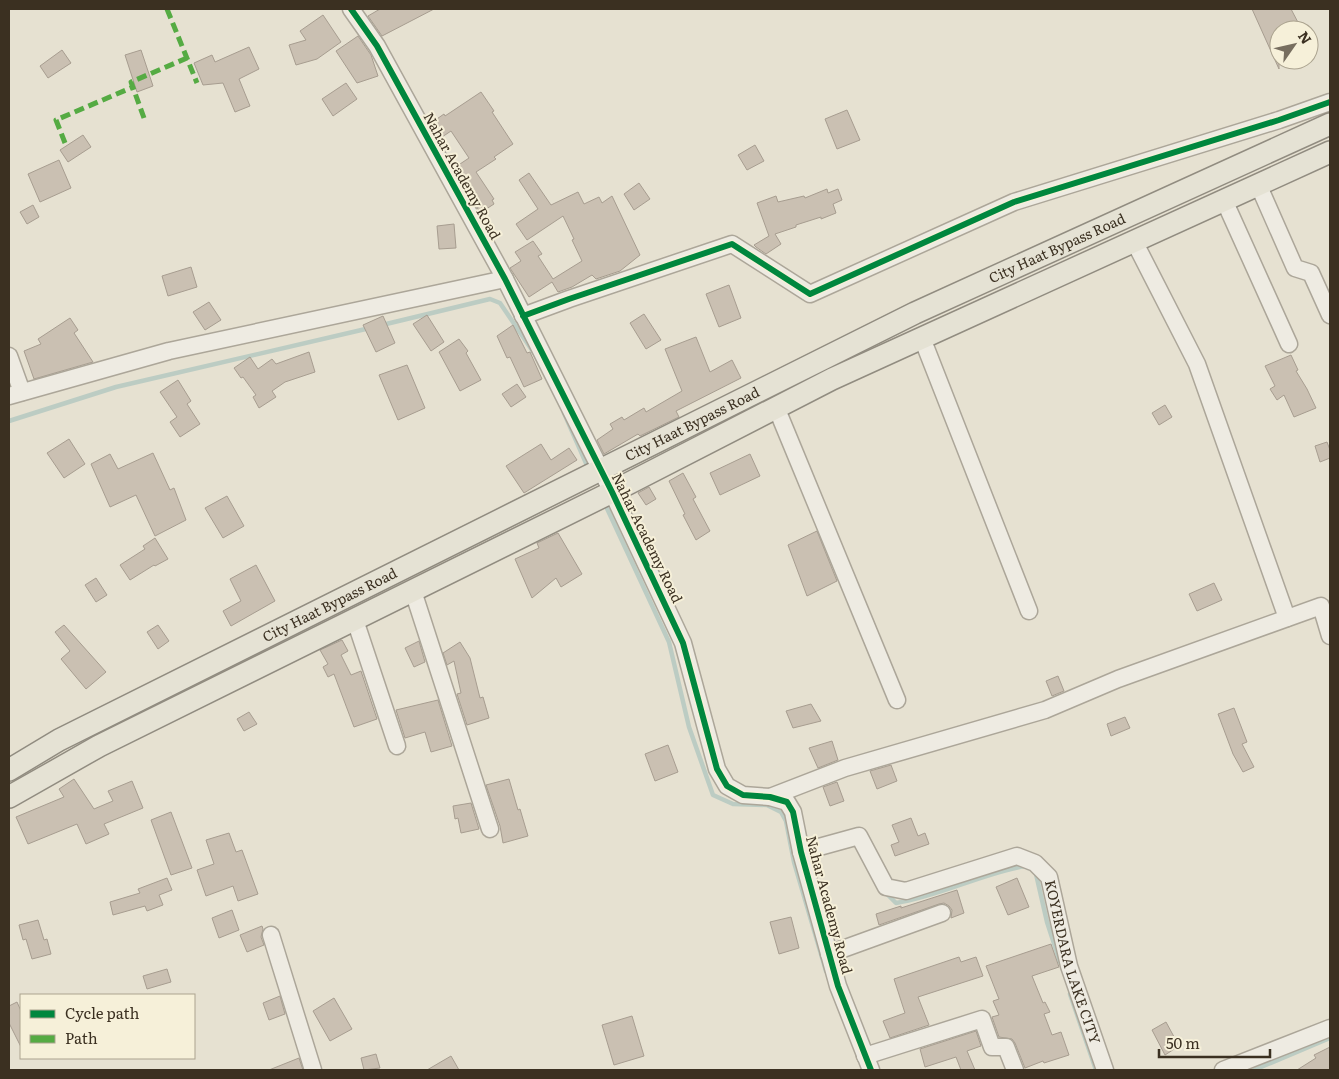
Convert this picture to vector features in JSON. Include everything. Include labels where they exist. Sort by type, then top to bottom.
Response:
[{"type":"main road","name":"City Haat Bypass Road","points":[[9,770],[59,740],[915,313],[1330,124]]},
{"type":"main road","name":"City Haat Bypass Road","points":[[9,797],[99,746],[612,492],[776,407],[922,338],[1330,152]]},
{"type":"street","name":"Nahar Academy Road","points":[[350,9],[377,46],[505,279],[612,492],[683,643],[715,770],[727,786],[743,795],[770,797],[787,802],[793,812],[801,852],[838,986],[868,1063]]},
{"type":"street","points":[[523,316],[732,244],[810,294],[1014,202],[1279,120],[1330,102]]},
{"type":"street","points":[[1258,184],[1295,268],[1311,273],[1330,315]]},
{"type":"street","points":[[1224,200],[1289,344]]},
{"type":"street","points":[[1134,241],[1197,364],[1287,618]]},
{"type":"street","points":[[9,356],[15,394],[169,351],[505,279]]},
{"type":"street","points":[[922,338],[1029,611]]},
{"type":"street","points":[[776,407],[897,700]]},
{"type":"street","points":[[413,591],[490,829]]},
{"type":"street","points":[[770,797],[845,768],[1045,710],[1118,679],[1321,606],[1330,636]]},
{"type":"street","points":[[355,620],[397,746]]},
{"type":"street","name":"KOYERDARA LAKE CITY","points":[[801,852],[859,836],[886,887],[906,891],[1018,856],[1035,863],[1049,877],[1069,966],[1105,1070]]},
{"type":"street","points":[[829,954],[942,913]]},
{"type":"street","points":[[271,935],[313,1070]]},
{"type":"street","points":[[868,1063],[982,1019],[992,1047],[1006,1047],[1015,1070]]},
{"type":"street","points":[[1223,1070],[1330,1028]]},
{"type":"building","points":[[380,9],[434,9],[382,36],[368,16]]},
{"type":"building","points":[[1252,9],[1291,9],[1297,20],[1269,20],[1269,47]]},
{"type":"building","points":[[323,15],[341,42],[317,59],[296,65],[289,45],[306,40],[300,31]]},
{"type":"building","points":[[358,36],[371,55],[378,76],[357,83],[336,51]]},
{"type":"building","points":[[249,47],[259,69],[239,79],[250,106],[235,112],[223,83],[203,85],[194,63],[212,55],[215,62]]},
{"type":"building","points":[[62,50],[71,63],[48,78],[40,66]]},
{"type":"building","points":[[141,50],[153,86],[137,92],[125,55]]},
{"type":"building","points":[[346,83],[357,99],[333,116],[322,99]]},
{"type":"building","points":[[481,92],[513,144],[494,157],[496,159],[476,172],[494,199],[492,200],[494,204],[480,213],[457,166],[469,158],[451,131],[439,139],[431,123]]},
{"type":"building","points":[[847,110],[860,140],[837,149],[825,119]]},
{"type":"building","points":[[83,135],[91,147],[68,162],[60,150]]},
{"type":"building","points":[[755,145],[764,161],[747,170],[738,155]]},
{"type":"building","points":[[59,160],[71,188],[40,202],[28,174]]},
{"type":"building","points":[[529,173],[551,205],[578,192],[584,204],[599,197],[602,203],[612,196],[640,255],[620,271],[596,279],[592,275],[572,287],[558,292],[552,282],[529,297],[510,268],[521,261],[515,252],[533,241],[542,254],[538,256],[553,279],[582,261],[563,216],[527,240],[516,224],[538,209],[519,180]]},
{"type":"building","points":[[639,183],[650,199],[634,210],[624,194]]},
{"type":"building","points":[[827,189],[828,193],[838,189],[842,200],[833,204],[836,213],[796,225],[796,227],[775,234],[781,244],[766,254],[754,245],[769,236],[757,203],[776,196],[778,202],[804,196],[805,198]]},
{"type":"building","points":[[33,205],[39,217],[27,224],[20,212]]},
{"type":"building","points":[[454,224],[456,248],[439,249],[437,226]]},
{"type":"building","points":[[191,267],[197,287],[168,296],[162,276]]},
{"type":"building","points":[[729,285],[741,318],[719,327],[706,294]]},
{"type":"building","points":[[209,302],[221,320],[205,330],[193,312]]},
{"type":"building","points":[[644,314],[661,340],[646,349],[630,323]]},
{"type":"building","points":[[427,315],[444,342],[431,351],[413,324]]},
{"type":"building","points":[[383,316],[395,343],[376,352],[363,325]]},
{"type":"building","points":[[70,318],[78,330],[74,333],[93,362],[34,379],[24,351],[41,344],[38,339]]},
{"type":"building","points":[[513,325],[527,353],[530,352],[542,379],[524,387],[510,357],[507,358],[497,336]]},
{"type":"building","points":[[696,337],[710,372],[732,360],[741,378],[676,411],[679,417],[640,436],[638,434],[604,454],[597,440],[613,429],[610,424],[622,417],[624,420],[644,408],[646,412],[682,391],[665,349]]},
{"type":"building","points":[[459,339],[468,351],[466,353],[481,380],[460,391],[439,352]]},
{"type":"building","points":[[309,352],[315,372],[285,382],[272,391],[276,397],[259,408],[253,397],[256,395],[234,368],[250,357],[258,369],[272,359],[276,364]]},
{"type":"building","points":[[1291,355],[1298,370],[1296,371],[1316,408],[1294,417],[1284,395],[1277,400],[1270,389],[1275,386],[1265,366]]},
{"type":"building","points":[[407,365],[425,408],[398,420],[379,375]]},
{"type":"building","points":[[178,380],[191,401],[187,404],[200,424],[180,437],[170,422],[177,417],[160,392]]},
{"type":"building","points":[[517,384],[526,397],[511,407],[502,394]]},
{"type":"building","points":[[1165,405],[1172,417],[1159,425],[1152,413]]},
{"type":"building","points":[[69,439],[85,464],[64,478],[47,453]]},
{"type":"building","points":[[1327,442],[1330,458],[1320,462],[1315,446]]},
{"type":"building","points":[[541,444],[551,460],[569,448],[577,460],[524,493],[506,466]]},
{"type":"building","points":[[153,453],[170,490],[174,488],[186,520],[155,536],[136,495],[110,507],[91,464],[110,454],[118,469]]},
{"type":"building","points":[[750,454],[760,476],[720,495],[710,473]]},
{"type":"building","points":[[683,473],[696,497],[693,499],[710,531],[696,540],[669,481]]},
{"type":"building","points":[[649,487],[656,499],[646,505],[638,493]]},
{"type":"building","points":[[227,496],[244,526],[223,538],[205,508]]},
{"type":"building","points":[[817,531],[837,581],[807,596],[788,545]]},
{"type":"building","points":[[558,533],[582,574],[561,587],[556,578],[532,598],[515,559],[539,548],[537,543]]},
{"type":"building","points":[[155,538],[168,559],[154,565],[130,580],[120,565],[145,549],[143,546]]},
{"type":"building","points":[[256,565],[275,601],[231,626],[223,611],[241,601],[230,579]]},
{"type":"building","points":[[96,578],[107,595],[96,602],[85,585]]},
{"type":"building","points":[[1214,583],[1222,600],[1197,611],[1189,594]]},
{"type":"building","points":[[64,625],[106,672],[86,689],[61,659],[70,651],[55,632]]},
{"type":"building","points":[[158,625],[169,641],[158,649],[147,632]]},
{"type":"building","points":[[342,640],[348,651],[341,655],[351,675],[361,671],[377,719],[354,727],[334,674],[328,677],[323,667],[328,664],[320,650]]},
{"type":"building","points":[[419,641],[425,662],[414,667],[405,648]]},
{"type":"building","points":[[460,642],[470,658],[480,698],[483,697],[489,718],[467,725],[457,694],[461,693],[454,661],[447,665],[443,653]]},
{"type":"building","points":[[1058,676],[1064,691],[1052,696],[1046,681]]},
{"type":"building","points":[[438,700],[452,746],[431,752],[425,732],[405,738],[396,710]]},
{"type":"building","points":[[811,704],[821,721],[793,728],[786,711]]},
{"type":"building","points":[[1234,708],[1247,742],[1242,744],[1254,767],[1243,772],[1233,754],[1218,714]]},
{"type":"building","points":[[249,712],[257,724],[244,731],[237,719]]},
{"type":"building","points":[[1125,717],[1130,728],[1111,736],[1107,724]]},
{"type":"building","points":[[832,741],[838,760],[818,768],[809,748]]},
{"type":"building","points":[[668,745],[678,772],[655,781],[645,754]]},
{"type":"building","points":[[891,765],[897,781],[877,789],[870,771]]},
{"type":"building","points":[[74,779],[94,809],[113,801],[108,791],[132,781],[143,808],[104,824],[109,834],[86,844],[77,824],[28,844],[16,817],[64,797],[59,789]]},
{"type":"building","points":[[509,779],[528,836],[503,843],[500,826],[486,785]]},
{"type":"building","points":[[837,782],[844,801],[830,806],[823,787]]},
{"type":"building","points":[[471,803],[479,829],[461,833],[458,818],[455,819],[453,806]]},
{"type":"building","points":[[171,812],[192,868],[171,875],[151,820]]},
{"type":"building","points":[[911,818],[918,836],[925,833],[929,844],[895,856],[891,845],[899,842],[892,825]]},
{"type":"building","points":[[229,833],[236,852],[242,850],[258,894],[238,901],[233,886],[206,896],[197,870],[214,864],[206,840]]},
{"type":"building","points":[[167,878],[172,890],[159,895],[163,905],[147,911],[145,906],[113,915],[110,902],[140,893],[138,889]]},
{"type":"building","points":[[1017,878],[1029,907],[1008,915],[996,887]]},
{"type":"building","points":[[957,890],[964,913],[951,918],[952,910],[944,903],[879,925],[876,914]]},
{"type":"building","points":[[232,910],[239,930],[219,938],[212,918]]},
{"type":"building","points":[[791,917],[799,948],[779,954],[770,922]]},
{"type":"building","points":[[38,920],[44,940],[47,939],[51,954],[32,959],[26,939],[23,940],[19,925]]},
{"type":"building","points":[[262,926],[261,937],[264,945],[247,952],[240,935]]},
{"type":"building","points":[[1051,944],[1059,967],[1032,976],[1043,1003],[1045,1002],[1050,1012],[1044,1014],[1052,1035],[1061,1032],[1069,1055],[1044,1063],[1043,1061],[1025,1068],[1012,1039],[999,1037],[992,1017],[999,1015],[993,1001],[999,999],[986,966]]},
{"type":"building","points":[[959,957],[961,962],[976,957],[983,976],[918,997],[929,1025],[890,1038],[883,1021],[905,1013],[894,979]]},
{"type":"building","points":[[167,969],[171,982],[147,989],[143,976]]},
{"type":"building","points":[[280,996],[285,1014],[269,1020],[263,1003]]},
{"type":"building","points":[[334,998],[352,1029],[330,1041],[313,1011]]},
{"type":"building","points":[[17,1002],[20,1009],[20,1045],[9,1023],[9,1006]]},
{"type":"building","points":[[632,1016],[644,1056],[614,1065],[602,1025]]},
{"type":"building","points":[[1166,1022],[1179,1046],[1165,1055],[1152,1030]]},
{"type":"building","points":[[976,1031],[981,1046],[967,1051],[975,1070],[961,1070],[956,1057],[925,1067],[920,1049]]},
{"type":"building","points":[[1330,1047],[1330,1070],[1297,1070],[1316,1058],[1314,1055]]},
{"type":"building","points":[[376,1054],[380,1068],[364,1070],[361,1058]]},
{"type":"building","points":[[451,1056],[459,1070],[427,1070]]},
{"type":"building","points":[[299,1058],[303,1070],[269,1070]]},
{"type":"waterway","points":[[382,325],[490,299],[500,303],[534,353]]},
{"type":"waterway","points":[[9,421],[116,387],[370,328]]},
{"type":"waterway","points":[[564,413],[589,470]]},
{"type":"waterway","points":[[604,502],[669,642],[689,727],[713,795],[733,804],[767,805],[781,812],[786,821],[794,862],[826,971]]},
{"type":"waterway","points":[[886,893],[896,903],[912,900],[992,874],[1025,866],[1028,868]]},
{"type":"waterway","points":[[1036,874],[1047,922],[1060,962]]},
{"type":"waterway","points":[[1070,994],[1096,1070]]},
{"type":"waterway","points":[[1254,1070],[1330,1038]]},
{"type":"marked path","points":[[167,9],[197,83]]},
{"type":"marked path","points":[[144,118],[131,82],[187,58]]},
{"type":"marked path","points":[[65,143],[56,120],[133,87]]},
{"type":"cycle path","points":[[351,9],[377,46],[505,279],[612,492],[683,643],[717,769],[727,786],[743,795],[770,797],[787,802],[793,812],[801,852],[838,986],[871,1070]]},
{"type":"cycle path","points":[[523,316],[732,244],[810,294],[1014,202],[1279,120],[1330,102]]}]
